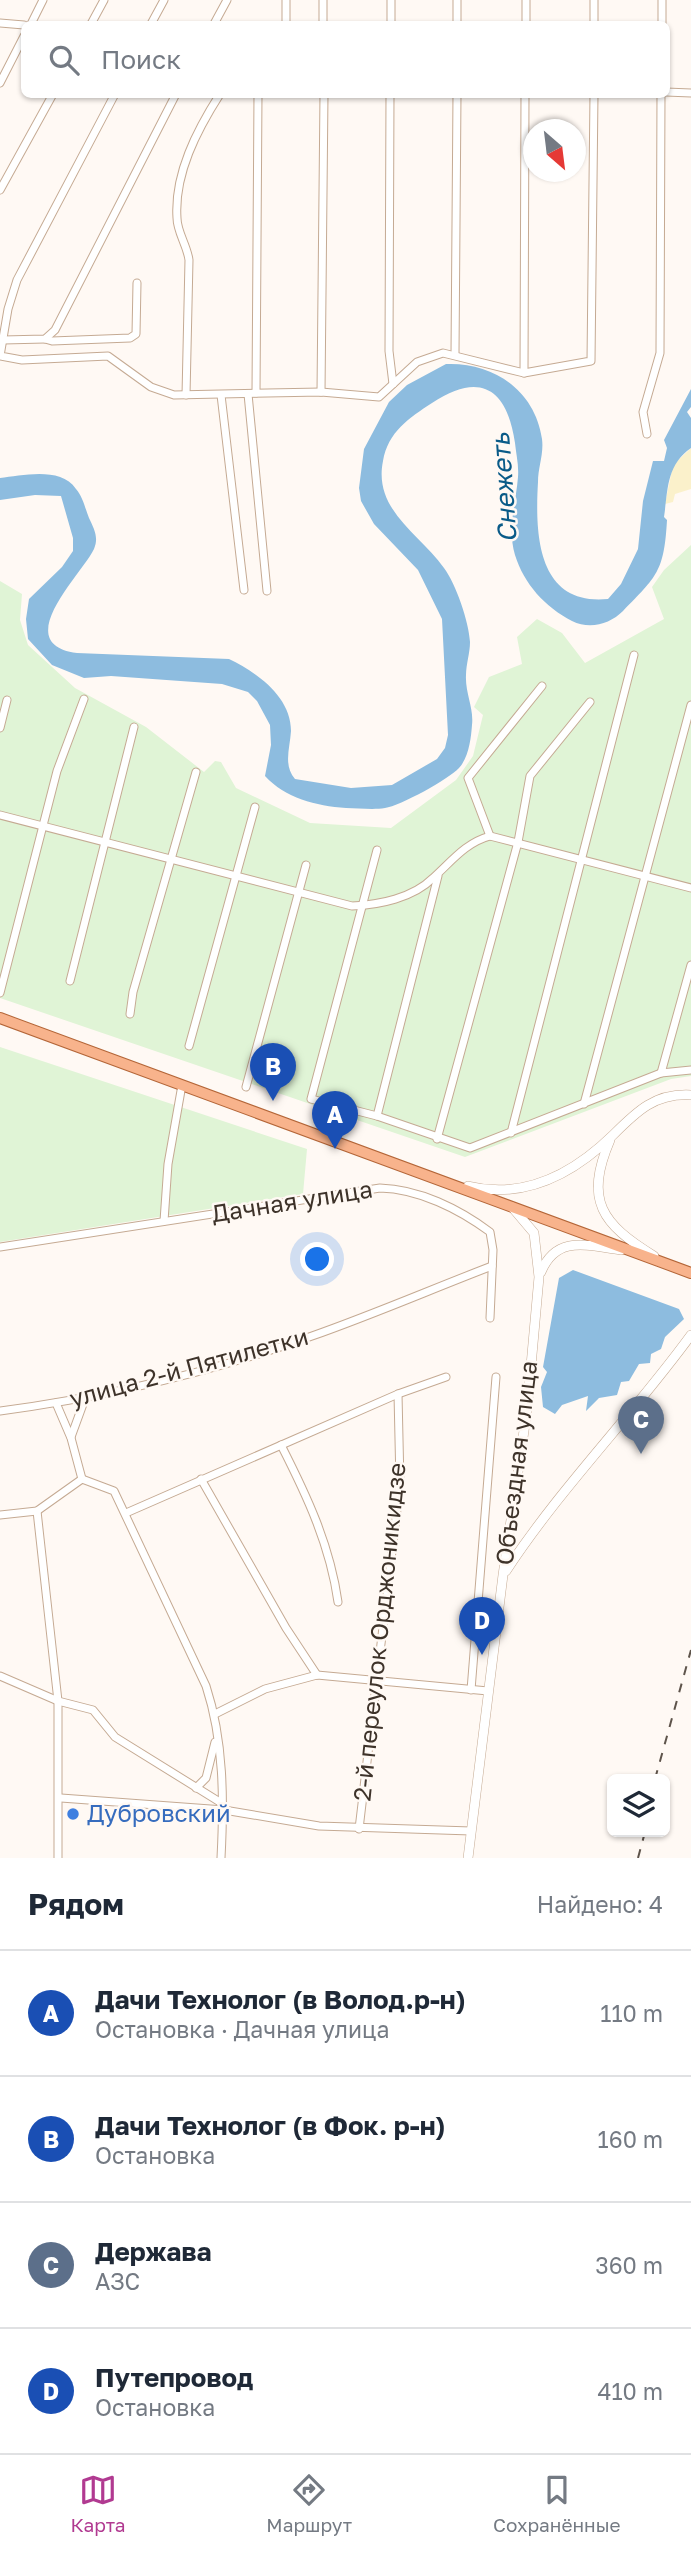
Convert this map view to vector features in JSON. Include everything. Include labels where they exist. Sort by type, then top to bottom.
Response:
[{"type":"main road","points":[[0,1018],[509,1203],[688,1272]]},
{"type":"street","points":[[32,21],[43,0]]},
{"type":"street","points":[[93,21],[104,0]]},
{"type":"street","points":[[153,21],[164,0]]},
{"type":"street","points":[[216,21],[227,0]]},
{"type":"street","points":[[286,0],[286,21]]},
{"type":"street","points":[[323,0],[323,21]]},
{"type":"street","points":[[391,0],[391,21]]},
{"type":"street","points":[[457,0],[457,21]]},
{"type":"street","points":[[526,0],[526,21]]},
{"type":"street","points":[[594,0],[594,21]]},
{"type":"street","points":[[662,0],[662,21]]},
{"type":"street","points":[[0,23],[21,25]]},
{"type":"street","points":[[0,83],[21,42]]},
{"type":"street","points":[[670,92],[691,93]]},
{"type":"street","points":[[0,190],[51,98]]},
{"type":"street","points":[[112,98],[17,281],[0,356],[22,360],[108,356],[151,387],[186,395],[321,392],[379,397],[417,362],[443,353],[456,354],[524,373],[591,361],[594,98]]},
{"type":"street","points":[[44,339],[55,330],[174,98]]},
{"type":"street","points":[[186,395],[189,260],[188,249],[177,222],[178,202],[181,178],[199,132],[218,98]]},
{"type":"street","points":[[258,98],[252,393],[267,591]]},
{"type":"street","points":[[321,392],[324,98]]},
{"type":"street","points":[[390,98],[389,351],[393,384]]},
{"type":"street","points":[[456,354],[457,98]]},
{"type":"street","points":[[524,373],[526,98]]},
{"type":"street","points":[[647,433],[643,412],[660,353],[661,98]]},
{"type":"street","points":[[3,340],[130,338],[136,334],[137,283]]},
{"type":"street","points":[[221,394],[244,590]]},
{"type":"street","points":[[511,1133],[524,1073],[634,654]]},
{"type":"street","points":[[490,836],[468,778],[542,686]]},
{"type":"street","points":[[0,993],[57,771],[84,699]]},
{"type":"street","points":[[0,728],[7,700]]},
{"type":"street","points":[[437,1139],[518,842],[530,776],[590,702]]},
{"type":"street","points":[[584,1104],[691,705]]},
{"type":"street","points":[[70,981],[107,843],[134,727]]},
{"type":"street","points":[[130,1014],[133,992],[196,772]]},
{"type":"street","points":[[188,1046],[255,807]]},
{"type":"street","points":[[0,815],[352,906],[364,906],[402,896],[431,881],[476,840],[490,836],[691,888]]},
{"type":"street","points":[[377,850],[312,1099],[377,1116],[437,1139],[470,1148],[661,1073],[691,1070]]},
{"type":"street","points":[[246,1087],[306,865]]},
{"type":"street","points":[[377,1116],[439,873]]},
{"type":"street","points":[[661,1073],[691,965]]},
{"type":"street","points":[[164,1221],[168,1164],[182,1084]]},
{"type":"street","points":[[449,1182],[502,1191],[547,1182],[578,1165],[647,1104],[662,1097],[691,1095]]},
{"type":"street","points":[[612,1135],[598,1173],[601,1209],[615,1229],[669,1265]]},
{"type":"street","name":"Дачная улица","points":[[0,1247],[380,1188],[401,1188],[466,1214],[490,1232],[490,1318]]},
{"type":"street","name":"Объездная улица","points":[[468,1858],[503,1575],[527,1410],[538,1277],[534,1233],[509,1203]]},
{"type":"street","points":[[538,1277],[546,1259],[561,1247],[572,1245],[635,1252]]},
{"type":"street","name":"улица 2-й Пятилетки","points":[[0,1411],[55,1404],[220,1365],[312,1336],[492,1266]]},
{"type":"street","points":[[503,1575],[522,1546],[691,1335]]},
{"type":"street","points":[[126,1513],[398,1394],[446,1377]]},
{"type":"street","points":[[471,1689],[496,1377]]},
{"type":"street","name":"2-й переулок Орджоникидзе","points":[[359,1829],[400,1484],[398,1394]]},
{"type":"street","points":[[71,1438],[86,1396]]},
{"type":"street","points":[[55,1404],[71,1438],[82,1479]]},
{"type":"street","points":[[281,1445],[317,1517],[334,1570],[338,1602]]},
{"type":"street","points":[[82,1479],[114,1491],[206,1686],[215,1714],[224,1807],[221,1858]]},
{"type":"street","points":[[0,1515],[37,1511],[82,1479]]},
{"type":"street","points":[[201,1479],[286,1628],[317,1675]]},
{"type":"street","points":[[37,1511],[58,1701],[61,1798],[58,1858]]},
{"type":"street","points":[[509,1542],[516,1547],[522,1546]]},
{"type":"street","points":[[215,1714],[265,1689],[317,1675],[376,1679],[432,1688],[488,1691]]},
{"type":"street","points":[[0,1676],[58,1701],[93,1710],[115,1737],[224,1807]]},
{"type":"street","points":[[196,1788],[206,1778],[217,1735]]},
{"type":"street","points":[[61,1798],[224,1807],[318,1826],[471,1830]]},
{"type":"green space","points":[[691,545],[691,1076],[671,1079],[465,1157],[0,998],[0,581],[22,594],[20,620],[28,645],[75,688],[146,727],[204,772],[215,761],[221,762],[236,788],[310,823],[391,828],[456,780],[473,756],[483,715],[474,707],[489,677],[522,664],[517,637],[537,619],[562,633],[585,663],[664,619],[652,587],[664,570]]},
{"type":"green space","points":[[0,1047],[307,1149],[303,1194],[0,1242]]},
{"type":"sand","points":[[691,448],[691,489],[675,494],[673,502],[665,504],[673,465]]},
{"type":"water","points":[[446,364],[480,368],[495,374],[509,382],[531,406],[542,439],[537,502],[540,544],[545,563],[554,579],[567,591],[584,598],[608,599],[621,584],[638,549],[643,501],[653,461],[664,461],[667,448],[664,440],[691,389],[691,407],[687,412],[691,418],[691,448],[677,462],[670,479],[664,517],[667,520],[666,537],[657,572],[618,616],[599,624],[586,625],[572,621],[544,602],[519,566],[512,535],[518,477],[515,443],[511,424],[498,398],[488,390],[477,387],[449,393],[415,414],[395,434],[383,461],[385,494],[401,520],[449,575],[469,634],[466,682],[472,719],[470,741],[462,764],[445,779],[385,808],[335,807],[302,800],[282,790],[265,776],[271,745],[270,725],[257,701],[248,692],[222,684],[111,676],[84,678],[52,665],[28,639],[26,619],[29,599],[62,567],[73,551],[73,538],[61,496],[35,495],[0,500],[0,478],[51,475],[69,482],[78,492],[96,537],[94,549],[66,590],[49,622],[49,636],[57,647],[77,653],[229,659],[239,664],[270,687],[285,707],[291,731],[288,762],[295,779],[351,788],[392,785],[437,759],[445,748],[448,735],[442,619],[418,570],[374,524],[361,501],[359,488],[364,449],[389,402],[407,385]]},
{"type":"water","points":[[573,1270],[679,1309],[684,1319],[665,1337],[661,1349],[651,1354],[650,1363],[639,1364],[629,1381],[621,1382],[617,1395],[599,1398],[586,1411],[588,1396],[562,1405],[555,1414],[543,1407],[541,1387],[547,1372],[543,1367],[559,1278]]},
{"type":"railway","points":[[656,1774],[691,1650]]},
{"type":"railway","points":[[638,1858],[644,1837]]},
{"type":"place","name":"Дачи Технолог (в Фок. р-н)","points":[[273,1101]]},
{"type":"place","name":"Дачи Технолог (в Волод.р-н)","points":[[335,1149]]},
{"type":"place","name":"Держава","points":[[641,1454]]},
{"type":"place","name":"Путепровод","points":[[482,1655]]},
{"type":"place","name":"Дубровский","points":[[73,1814]]},
{"type":"water label","name":"Снежеть","points":[[504,488]]}]
